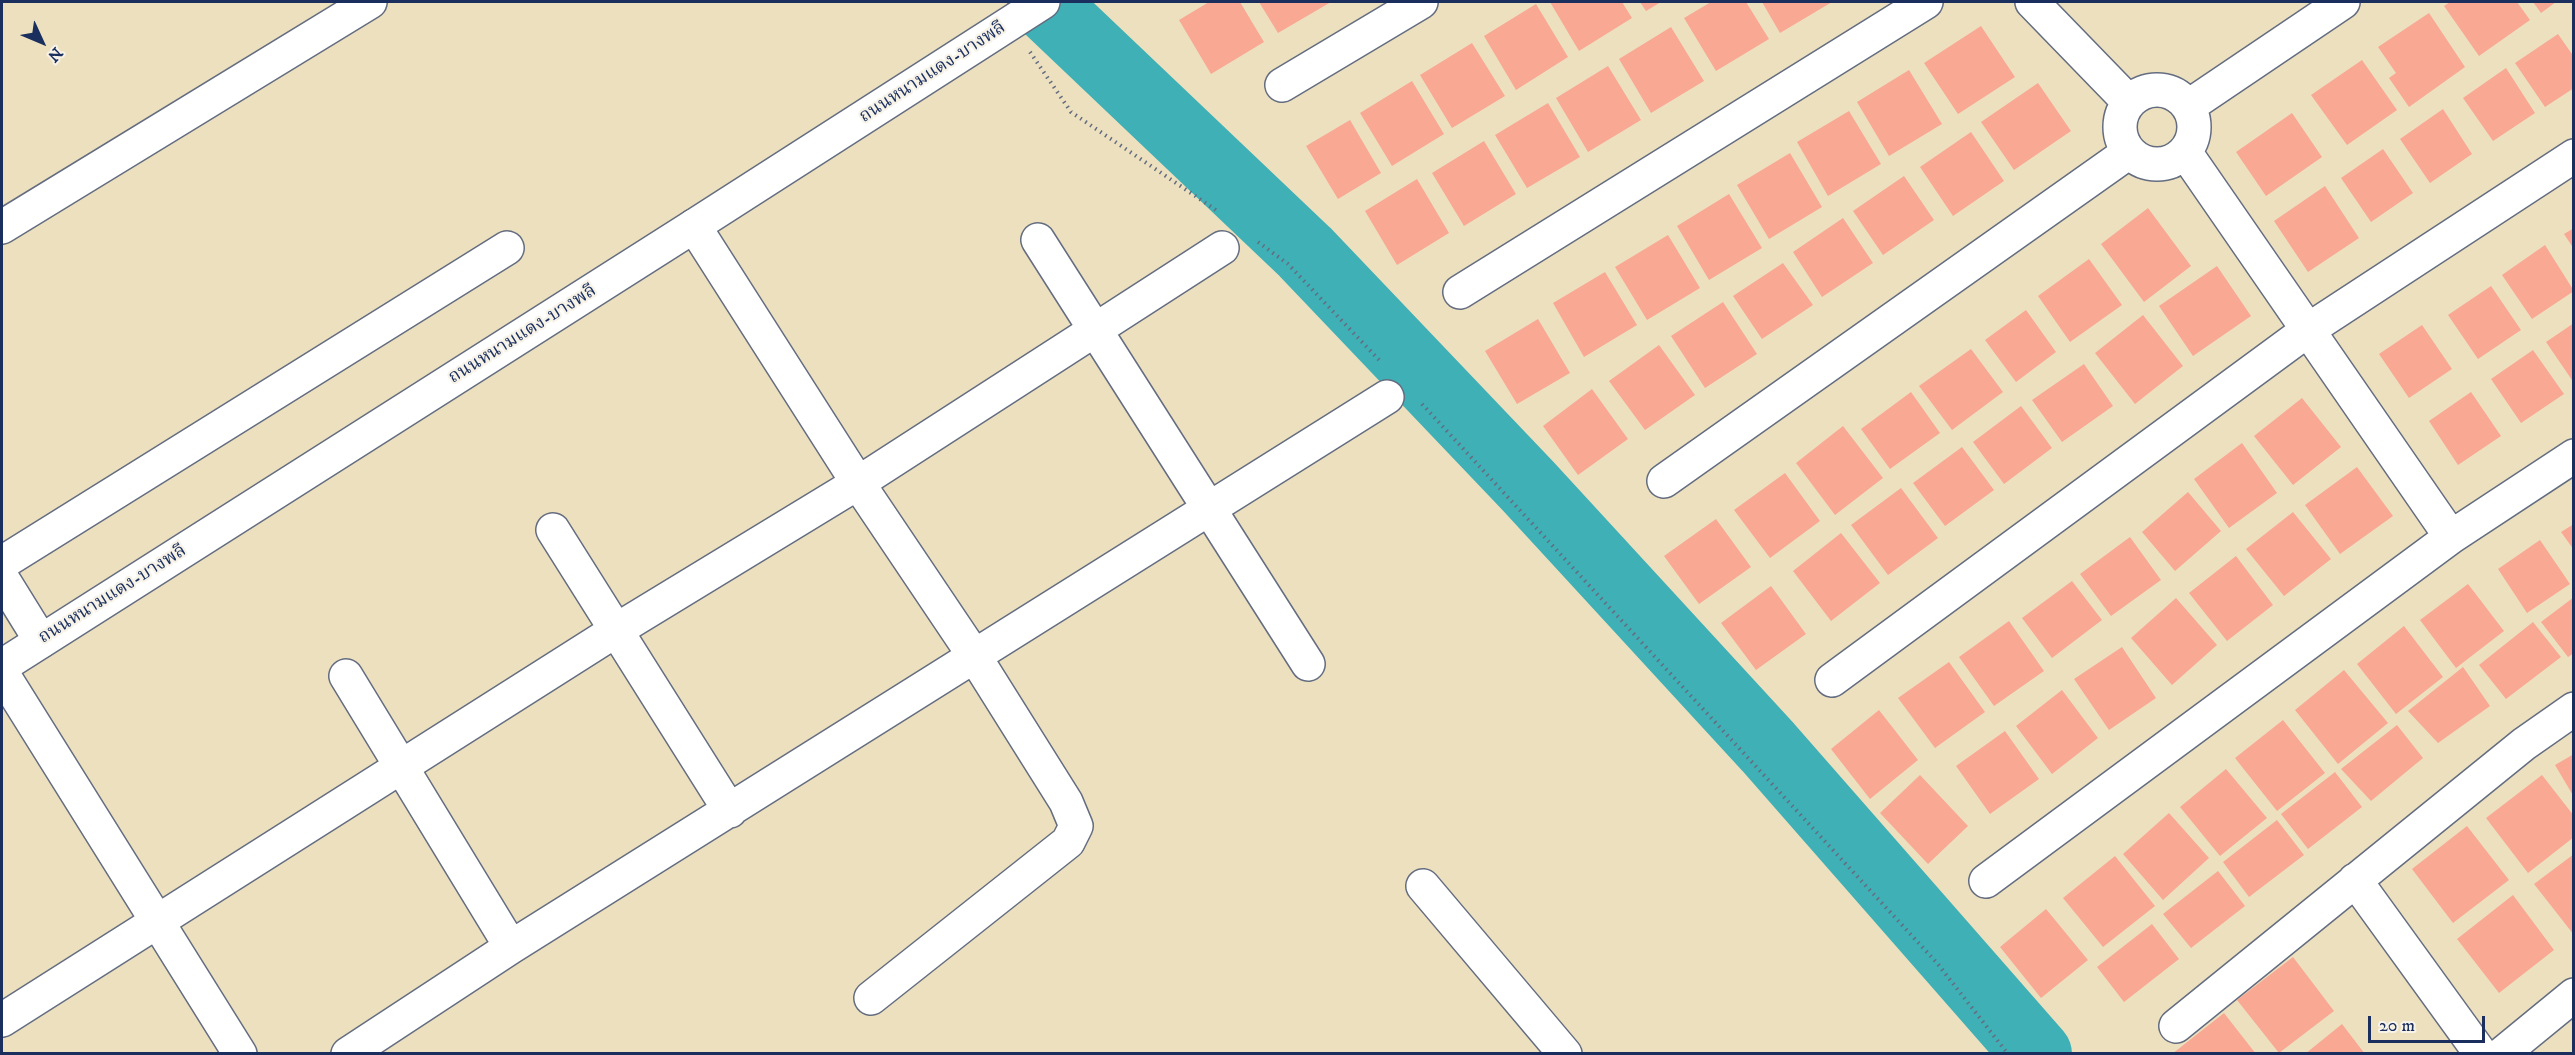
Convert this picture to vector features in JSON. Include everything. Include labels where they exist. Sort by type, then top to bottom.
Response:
[{"type":"street","points":[[2,227],[370,2]]},
{"type":"street","points":[[1282,85],[1422,2]]},
{"type":"street","points":[[1460,292],[1926,2]]},
{"type":"street","points":[[2032,2],[2129,102]]},
{"type":"street","points":[[2189,106],[2343,2]]},
{"type":"street","name":"ถนนหนามแดง-บางพลี","points":[[2,666],[1026,13]]},
{"type":"street","points":[[2148,90],[2160,90],[2171,92],[2189,106],[2195,125],[2191,144],[2185,152],[2175,160],[2163,164],[2145,162],[2129,152],[2120,132],[2120,121],[2129,102],[2148,90]]},
{"type":"street","points":[[1664,481],[2129,152]]},
{"type":"street","points":[[2185,152],[2451,537]]},
{"type":"street","points":[[1832,680],[2308,330],[2574,156]]},
{"type":"street","points":[[694,226],[858,483],[975,657],[1066,802],[1076,826],[1068,842],[872,998]]},
{"type":"street","points":[[1038,240],[1308,663]]},
{"type":"street","points":[[2,1020],[400,766],[615,631],[858,483],[1236,242]]},
{"type":"street","points":[[2,563],[507,248]]},
{"type":"street","points":[[348,1053],[511,947],[730,812],[1208,509],[1387,383]]},
{"type":"street","points":[[1986,881],[2451,537],[2574,456]]},
{"type":"street","points":[[553,530],[730,812]]},
{"type":"street","points":[[2,578],[41,641]]},
{"type":"street","points":[[2,673],[240,1053]]},
{"type":"street","points":[[346,676],[511,947]]},
{"type":"street","points":[[2176,1026],[2524,744],[2574,709]]},
{"type":"street","points":[[2355,880],[2481,1053]]},
{"type":"street","points":[[1424,886],[1565,1053]]},
{"type":"street","points":[[2502,1053],[2574,995]]},
{"type":"path","points":[[1026,13],[1071,112],[1221,214]]},
{"type":"path","points":[[1236,242],[1288,264],[1387,383]]},
{"type":"path","points":[[1420,403],[1937,963],[2008,1053]]},
{"type":"building","points":[[1209,2],[1240,2],[1264,42],[1211,74],[1179,20]]},
{"type":"building","points":[[1259,2],[1331,2],[1278,33]]},
{"type":"building","points":[[1550,2],[1622,2],[1632,18],[1579,51]]},
{"type":"building","points":[[1640,2],[1661,2],[1646,11]]},
{"type":"building","points":[[1711,2],[1746,2],[1769,39],[1716,71],[1684,18]]},
{"type":"building","points":[[1762,2],[1832,2],[1780,33]]},
{"type":"building","points":[[2450,2],[2517,2],[2530,20],[2479,56],[2444,6]]},
{"type":"building","points":[[2533,2],[2556,2],[2541,13]]},
{"type":"building","points":[[1536,4],[1568,57],[1516,90],[1484,36]]},
{"type":"building","points":[[2429,13],[2465,67],[2409,107],[2389,78],[2396,73],[2378,47]]},
{"type":"building","points":[[1981,26],[2015,77],[1958,114],[1924,63]]},
{"type":"building","points":[[1671,27],[1704,81],[1651,113],[1619,59]]},
{"type":"building","points":[[2558,34],[2574,57],[2574,88],[2545,107],[2515,63]]},
{"type":"building","points":[[1472,43],[1505,96],[1452,128],[1420,75]]},
{"type":"building","points":[[2362,60],[2397,110],[2347,145],[2311,95]]},
{"type":"building","points":[[1608,66],[1641,120],[1588,152],[1556,98]]},
{"type":"building","points":[[2506,68],[2535,113],[2493,141],[2463,98]]},
{"type":"building","points":[[1909,70],[1942,124],[1889,156],[1857,102]]},
{"type":"building","points":[[1412,81],[1444,134],[1392,166],[1360,113]]},
{"type":"building","points":[[2038,83],[2071,131],[2014,170],[1981,122]]},
{"type":"building","points":[[1548,103],[1580,157],[1527,188],[1495,135]]},
{"type":"building","points":[[2443,109],[2472,154],[2430,183],[2400,139]]},
{"type":"building","points":[[1849,111],[1881,164],[1828,196],[1797,142]]},
{"type":"building","points":[[2292,113],[2322,157],[2266,196],[2236,152]]},
{"type":"building","points":[[1350,120],[1381,173],[1338,199],[1306,146]]},
{"type":"building","points":[[1971,132],[2004,181],[1953,216],[1920,167]]},
{"type":"building","points":[[1484,141],[1516,194],[1464,226],[1432,173]]},
{"type":"building","points":[[2383,149],[2413,193],[2371,222],[2341,178]]},
{"type":"building","points":[[1790,153],[1822,207],[1769,239],[1737,185]]},
{"type":"building","points":[[1904,176],[1934,220],[1883,255],[1853,211]]},
{"type":"building","points":[[1417,179],[1449,233],[1397,265],[1365,211]]},
{"type":"building","points":[[2325,186],[2359,238],[2308,272],[2274,221]]},
{"type":"building","points":[[1729,194],[1762,248],[1709,280],[1677,226]]},
{"type":"building","points":[[2148,208],[2191,266],[2144,302],[2101,244]]},
{"type":"building","points":[[1843,218],[1873,263],[1822,297],[1793,252]]},
{"type":"building","points":[[2574,228],[2574,249],[2564,234]]},
{"type":"building","points":[[1668,235],[1700,288],[1647,320],[1615,267]]},
{"type":"building","points":[[2545,245],[2574,291],[2532,319],[2502,275]]},
{"type":"building","points":[[2089,259],[2122,305],[2070,342],[2038,296]]},
{"type":"building","points":[[1783,263],[1813,305],[1762,339],[1733,296]]},
{"type":"building","points":[[2217,266],[2251,316],[2193,356],[2159,306]]},
{"type":"building","points":[[1605,272],[1637,325],[1584,357],[1553,303]]},
{"type":"building","points":[[2491,286],[2521,330],[2478,359],[2448,315]]},
{"type":"building","points":[[1723,302],[1757,354],[1705,388],[1671,336]]},
{"type":"building","points":[[2026,310],[2056,352],[2016,382],[1985,340]]},
{"type":"building","points":[[2143,315],[2183,366],[2135,404],[2095,353]]},
{"type":"building","points":[[1538,319],[1570,373],[1517,404],[1485,351]]},
{"type":"building","points":[[2574,323],[2574,383],[2546,342]]},
{"type":"building","points":[[2422,325],[2452,369],[2409,398],[2379,354]]},
{"type":"building","points":[[1659,345],[1695,395],[1645,430],[1609,381]]},
{"type":"building","points":[[1971,349],[2003,392],[1952,430],[1919,386]]},
{"type":"building","points":[[2533,350],[2564,394],[2521,423],[2491,379]]},
{"type":"building","points":[[2084,364],[2113,406],[2062,442],[2032,400]]},
{"type":"building","points":[[1592,389],[1628,439],[1578,475],[1543,426]]},
{"type":"building","points":[[1911,392],[1940,433],[1890,469],[1861,429]]},
{"type":"building","points":[[2471,392],[2501,436],[2458,465],[2429,421]]},
{"type":"building","points":[[2302,398],[2341,447],[2293,485],[2254,436]]},
{"type":"building","points":[[2021,406],[2052,448],[2004,484],[1973,442]]},
{"type":"building","points":[[1843,426],[1883,478],[1835,515],[1796,463]]},
{"type":"building","points":[[2242,443],[2277,493],[2229,528],[2194,479]]},
{"type":"building","points":[[1962,447],[1994,490],[1945,526],[1913,483]]},
{"type":"building","points":[[2357,467],[2393,516],[2340,554],[2305,505]]},
{"type":"building","points":[[1785,473],[1820,521],[1770,558],[1734,510]]},
{"type":"building","points":[[1901,488],[1938,538],[1888,575],[1851,525]]},
{"type":"building","points":[[2188,492],[2221,531],[2175,571],[2142,532]]},
{"type":"building","points":[[2293,512],[2331,559],[2284,596],[2246,549]]},
{"type":"building","points":[[1716,519],[1751,567],[1699,604],[1664,556]]},
{"type":"building","points":[[2574,524],[2574,550],[2561,532]]},
{"type":"building","points":[[1841,533],[1880,583],[1831,621],[1793,571]]},
{"type":"building","points":[[2130,537],[2161,580],[2111,616],[2080,574]]},
{"type":"building","points":[[2540,540],[2570,584],[2527,613],[2498,569]]},
{"type":"building","points":[[2236,556],[2273,605],[2227,641],[2189,593]]},
{"type":"building","points":[[2072,581],[2102,620],[2052,658],[2022,618]]},
{"type":"building","points":[[2468,584],[2504,631],[2456,668],[2420,620]]},
{"type":"building","points":[[1771,586],[1806,634],[1756,670],[1721,623]]},
{"type":"building","points":[[2574,597],[2574,653],[2568,657],[2541,622]]},
{"type":"building","points":[[2176,598],[2217,645],[2172,685],[2131,638]]},
{"type":"building","points":[[2009,621],[2044,671],[1994,706],[1959,657]]},
{"type":"building","points":[[2533,622],[2561,657],[2506,699],[2479,665]]},
{"type":"building","points":[[2404,626],[2443,677],[2396,714],[2357,664]]},
{"type":"building","points":[[2122,647],[2156,698],[2109,730],[2074,679]]},
{"type":"building","points":[[1949,662],[1985,712],[1935,748],[1898,698]]},
{"type":"building","points":[[2463,667],[2490,706],[2438,743],[2408,711]]},
{"type":"building","points":[[2344,670],[2388,723],[2338,764],[2295,710]]},
{"type":"building","points":[[2062,690],[2098,738],[2052,774],[2016,726]]},
{"type":"building","points":[[1879,710],[1918,760],[1870,799],[1831,749]]},
{"type":"building","points":[[2283,720],[2325,773],[2277,811],[2235,758]]},
{"type":"building","points":[[2397,725],[2423,758],[2371,801],[2341,769]]},
{"type":"building","points":[[2005,731],[2039,779],[1990,814],[1956,766]]},
{"type":"building","points":[[2574,754],[2574,797],[2555,765]]},
{"type":"building","points":[[2226,769],[2267,818],[2220,856],[2180,807]]},
{"type":"building","points":[[2335,772],[2362,807],[2308,849],[2281,814]]},
{"type":"building","points":[[1920,775],[1968,826],[1928,864],[1880,813]]},
{"type":"building","points":[[2542,775],[2574,816],[2574,837],[2528,873],[2486,818]]},
{"type":"building","points":[[2169,813],[2209,858],[2163,900],[2123,854]]},
{"type":"building","points":[[2277,820],[2304,855],[2249,897],[2223,862]]},
{"type":"building","points":[[2467,826],[2509,880],[2453,923],[2412,869]]},
{"type":"building","points":[[2574,854],[2574,935],[2534,884]]},
{"type":"building","points":[[2115,856],[2155,906],[2103,947],[2063,898]]},
{"type":"building","points":[[2218,871],[2245,906],[2191,948],[2163,914]]},
{"type":"building","points":[[2513,895],[2554,950],[2499,993],[2457,939]]},
{"type":"building","points":[[2046,909],[2088,960],[2041,998],[2000,947]]},
{"type":"building","points":[[2152,924],[2179,959],[2124,1002],[2097,967]]},
{"type":"building","points":[[2293,957],[2334,1011],[2279,1053],[2237,1000]]},
{"type":"building","points":[[2224,1013],[2256,1054],[2172,1054]]},
{"type":"building","points":[[2342,1024],[2365,1054],[2305,1054]]},
{"type":"waterway","points":[[1042,2],[1305,252],[1528,486],[1768,747],[2037,1054]]}]
